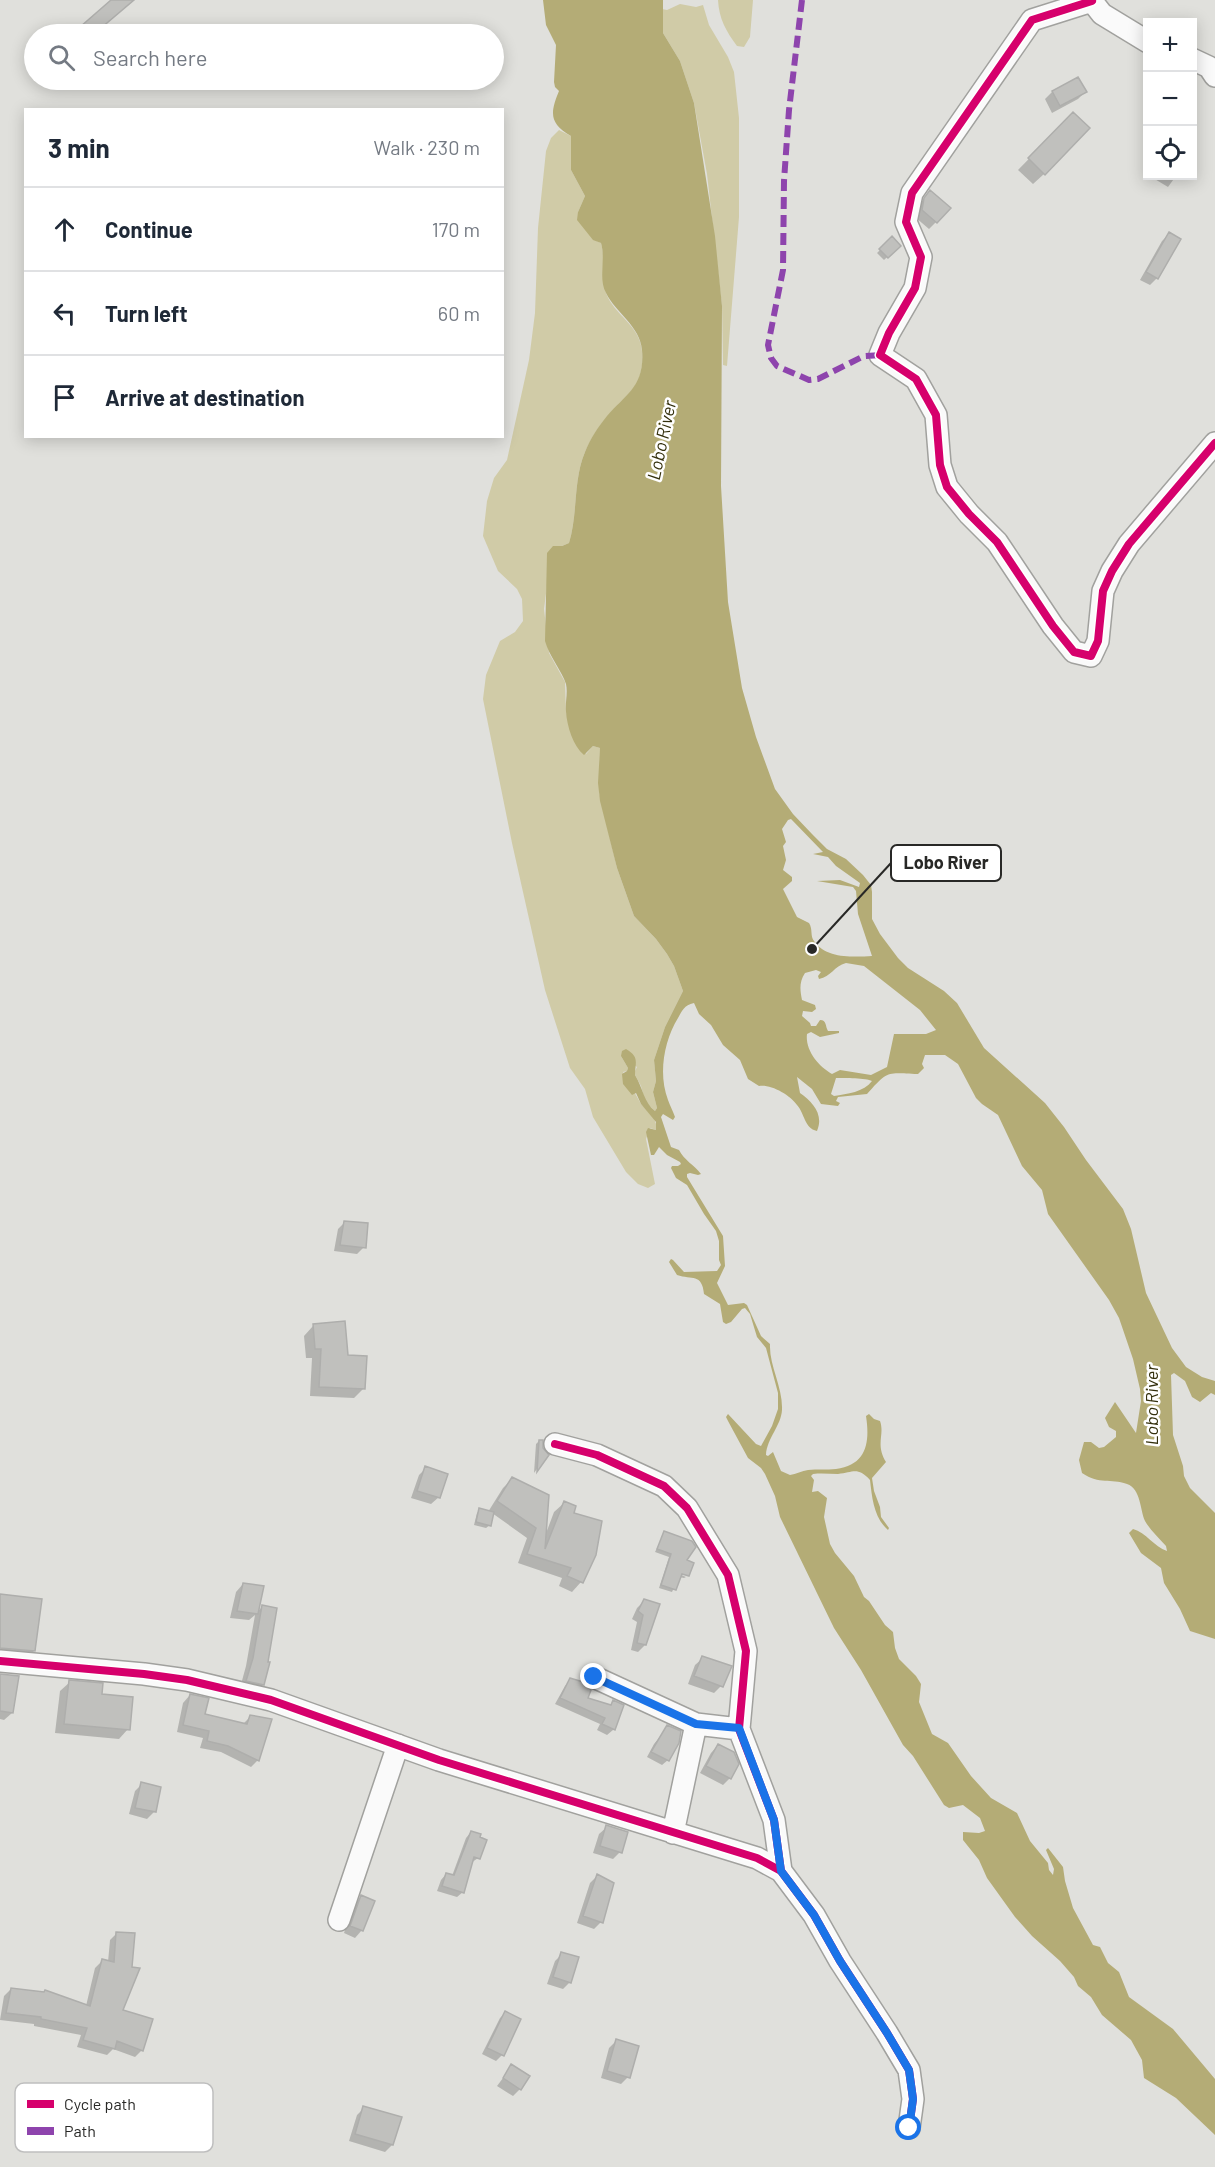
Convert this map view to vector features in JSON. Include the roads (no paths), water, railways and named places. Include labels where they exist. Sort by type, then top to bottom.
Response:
[{"type":"street","points":[[1143,39],[1102,14],[1091,1],[1032,20],[912,193],[906,222],[921,257],[915,288],[889,333],[880,355],[916,379],[936,415],[940,465],[947,487],[969,514],[997,542],[1053,626],[1074,652],[1091,656],[1098,641],[1103,591],[1112,571],[1129,544],[1215,443]]},
{"type":"street","points":[[1197,61],[1209,67],[1215,76]]},
{"type":"street","points":[[555,1444],[597,1455],[664,1486],[687,1508],[728,1575],[746,1651],[739,1728],[774,1820],[781,1871]]},
{"type":"street","points":[[0,1661],[187,1680],[271,1700],[439,1760],[757,1858],[781,1871],[814,1915],[840,1961],[909,2070],[913,2099],[909,2128]]},
{"type":"street","points":[[594,1677],[696,1724],[739,1728]]},
{"type":"street","points":[[673,1833],[696,1724]]},
{"type":"street","points":[[339,1920],[398,1745]]},
{"type":"water","points":[[543,0],[663,0],[663,33],[680,61],[694,103],[715,236],[722,306],[721,486],[728,602],[742,688],[756,737],[775,789],[793,814],[827,849],[846,859],[871,885],[872,919],[898,958],[908,968],[944,991],[957,1003],[984,1048],[1045,1103],[1064,1127],[1123,1209],[1131,1229],[1146,1293],[1172,1348],[1186,1367],[1202,1377],[1215,1381],[1215,1395],[1211,1393],[1200,1402],[1192,1397],[1185,1381],[1174,1373],[1171,1375],[1173,1435],[1184,1476],[1190,1488],[1215,1513],[1215,1639],[1190,1631],[1164,1583],[1161,1568],[1141,1553],[1129,1533],[1133,1529],[1138,1531],[1167,1551],[1166,1546],[1145,1521],[1135,1490],[1121,1482],[1094,1479],[1082,1473],[1079,1460],[1084,1442],[1091,1442],[1099,1448],[1104,1447],[1116,1437],[1116,1431],[1109,1427],[1105,1418],[1115,1402],[1136,1433],[1141,1401],[1133,1359],[1119,1318],[1109,1300],[1048,1214],[1042,1190],[1022,1166],[998,1115],[976,1098],[958,1064],[945,1055],[925,1055],[922,1064],[924,1068],[918,1074],[889,1074],[867,1094],[838,1097],[836,1101],[840,1103],[838,1106],[821,1104],[812,1089],[797,1077],[800,1093],[809,1100],[818,1114],[817,1131],[810,1127],[794,1101],[774,1088],[759,1086],[748,1079],[740,1060],[723,1045],[711,1025],[699,1014],[694,1003],[682,1011],[669,1037],[663,1069],[665,1090],[675,1117],[673,1120],[663,1114],[661,1117],[671,1147],[679,1150],[701,1174],[690,1173],[687,1177],[723,1236],[725,1266],[717,1283],[728,1305],[744,1303],[747,1305],[761,1336],[770,1344],[782,1410],[766,1455],[773,1452],[781,1471],[790,1475],[808,1470],[846,1467],[854,1463],[864,1451],[867,1435],[866,1416],[869,1414],[880,1421],[881,1450],[886,1462],[872,1478],[881,1517],[889,1528],[888,1530],[883,1525],[877,1514],[870,1480],[862,1473],[855,1471],[813,1474],[811,1476],[814,1480],[812,1492],[818,1491],[827,1498],[824,1517],[830,1544],[854,1576],[864,1597],[893,1632],[899,1659],[921,1684],[919,1702],[932,1734],[948,1743],[971,1776],[991,1798],[1017,1813],[1030,1841],[1048,1863],[1053,1875],[1054,1869],[1046,1850],[1048,1848],[1063,1867],[1073,1908],[1093,1945],[1100,1947],[1108,1963],[1119,1972],[1129,1997],[1173,2029],[1215,2079],[1215,2135],[1176,2098],[1144,2078],[1142,2060],[1131,2040],[1102,2015],[1091,1997],[1078,1986],[1074,1977],[1060,1961],[1015,1917],[987,1878],[979,1860],[963,1840],[963,1832],[985,1831],[980,1818],[963,1805],[949,1808],[944,1805],[913,1756],[903,1745],[861,1670],[834,1628],[780,1517],[775,1496],[765,1474],[748,1458],[726,1417],[728,1414],[756,1444],[761,1446],[778,1409],[778,1393],[766,1348],[757,1337],[750,1314],[745,1308],[742,1309],[731,1322],[726,1324],[723,1322],[720,1304],[704,1294],[699,1280],[677,1275],[669,1262],[673,1260],[684,1272],[717,1271],[721,1265],[719,1241],[716,1231],[687,1185],[676,1178],[671,1168],[681,1164],[680,1162],[667,1155],[659,1147],[654,1155],[651,1155],[646,1132],[648,1128],[656,1130],[656,1122],[641,1104],[636,1093],[632,1095],[623,1084],[622,1074],[628,1068],[621,1056],[622,1051],[626,1049],[633,1055],[636,1061],[635,1075],[646,1100],[655,1111],[657,1108],[653,1092],[656,1081],[654,1060],[665,1027],[683,991],[667,954],[634,916],[617,868],[600,801],[598,783],[600,748],[593,746],[584,755],[574,741],[567,717],[566,684],[545,641],[547,553],[553,546],[569,543],[579,474],[585,452],[600,424],[637,381],[642,362],[642,350],[637,334],[606,293],[602,275],[601,243],[593,240],[577,220],[585,196],[571,170],[571,136],[559,127],[553,117],[559,91],[554,82],[556,45],[546,25]],"holes":[[[791,819],[823,852],[813,854],[828,857],[836,866],[860,883],[859,887],[840,880],[817,881],[853,887],[856,891],[858,914],[872,956],[841,956],[826,951],[819,947],[813,939],[809,923],[797,917],[783,889],[792,881],[792,877],[783,870],[786,860],[783,846],[786,842],[782,829]],[[846,963],[864,966],[920,1010],[936,1030],[926,1034],[894,1034],[887,1067],[871,1075],[840,1070],[832,1074],[827,1071],[810,1052],[807,1034],[811,1032],[820,1037],[839,1033],[839,1031],[828,1031],[822,1020],[816,1026],[811,1026],[802,1016],[803,1011],[812,1012],[816,1009],[815,1005],[802,1000],[800,989],[805,973],[816,970],[821,972],[819,979],[827,976],[838,966]],[[836,1078],[872,1081],[865,1088],[855,1092],[834,1096],[831,1094]]]},
{"type":"place","name":"Lobo River","points":[[812,949]]}]
